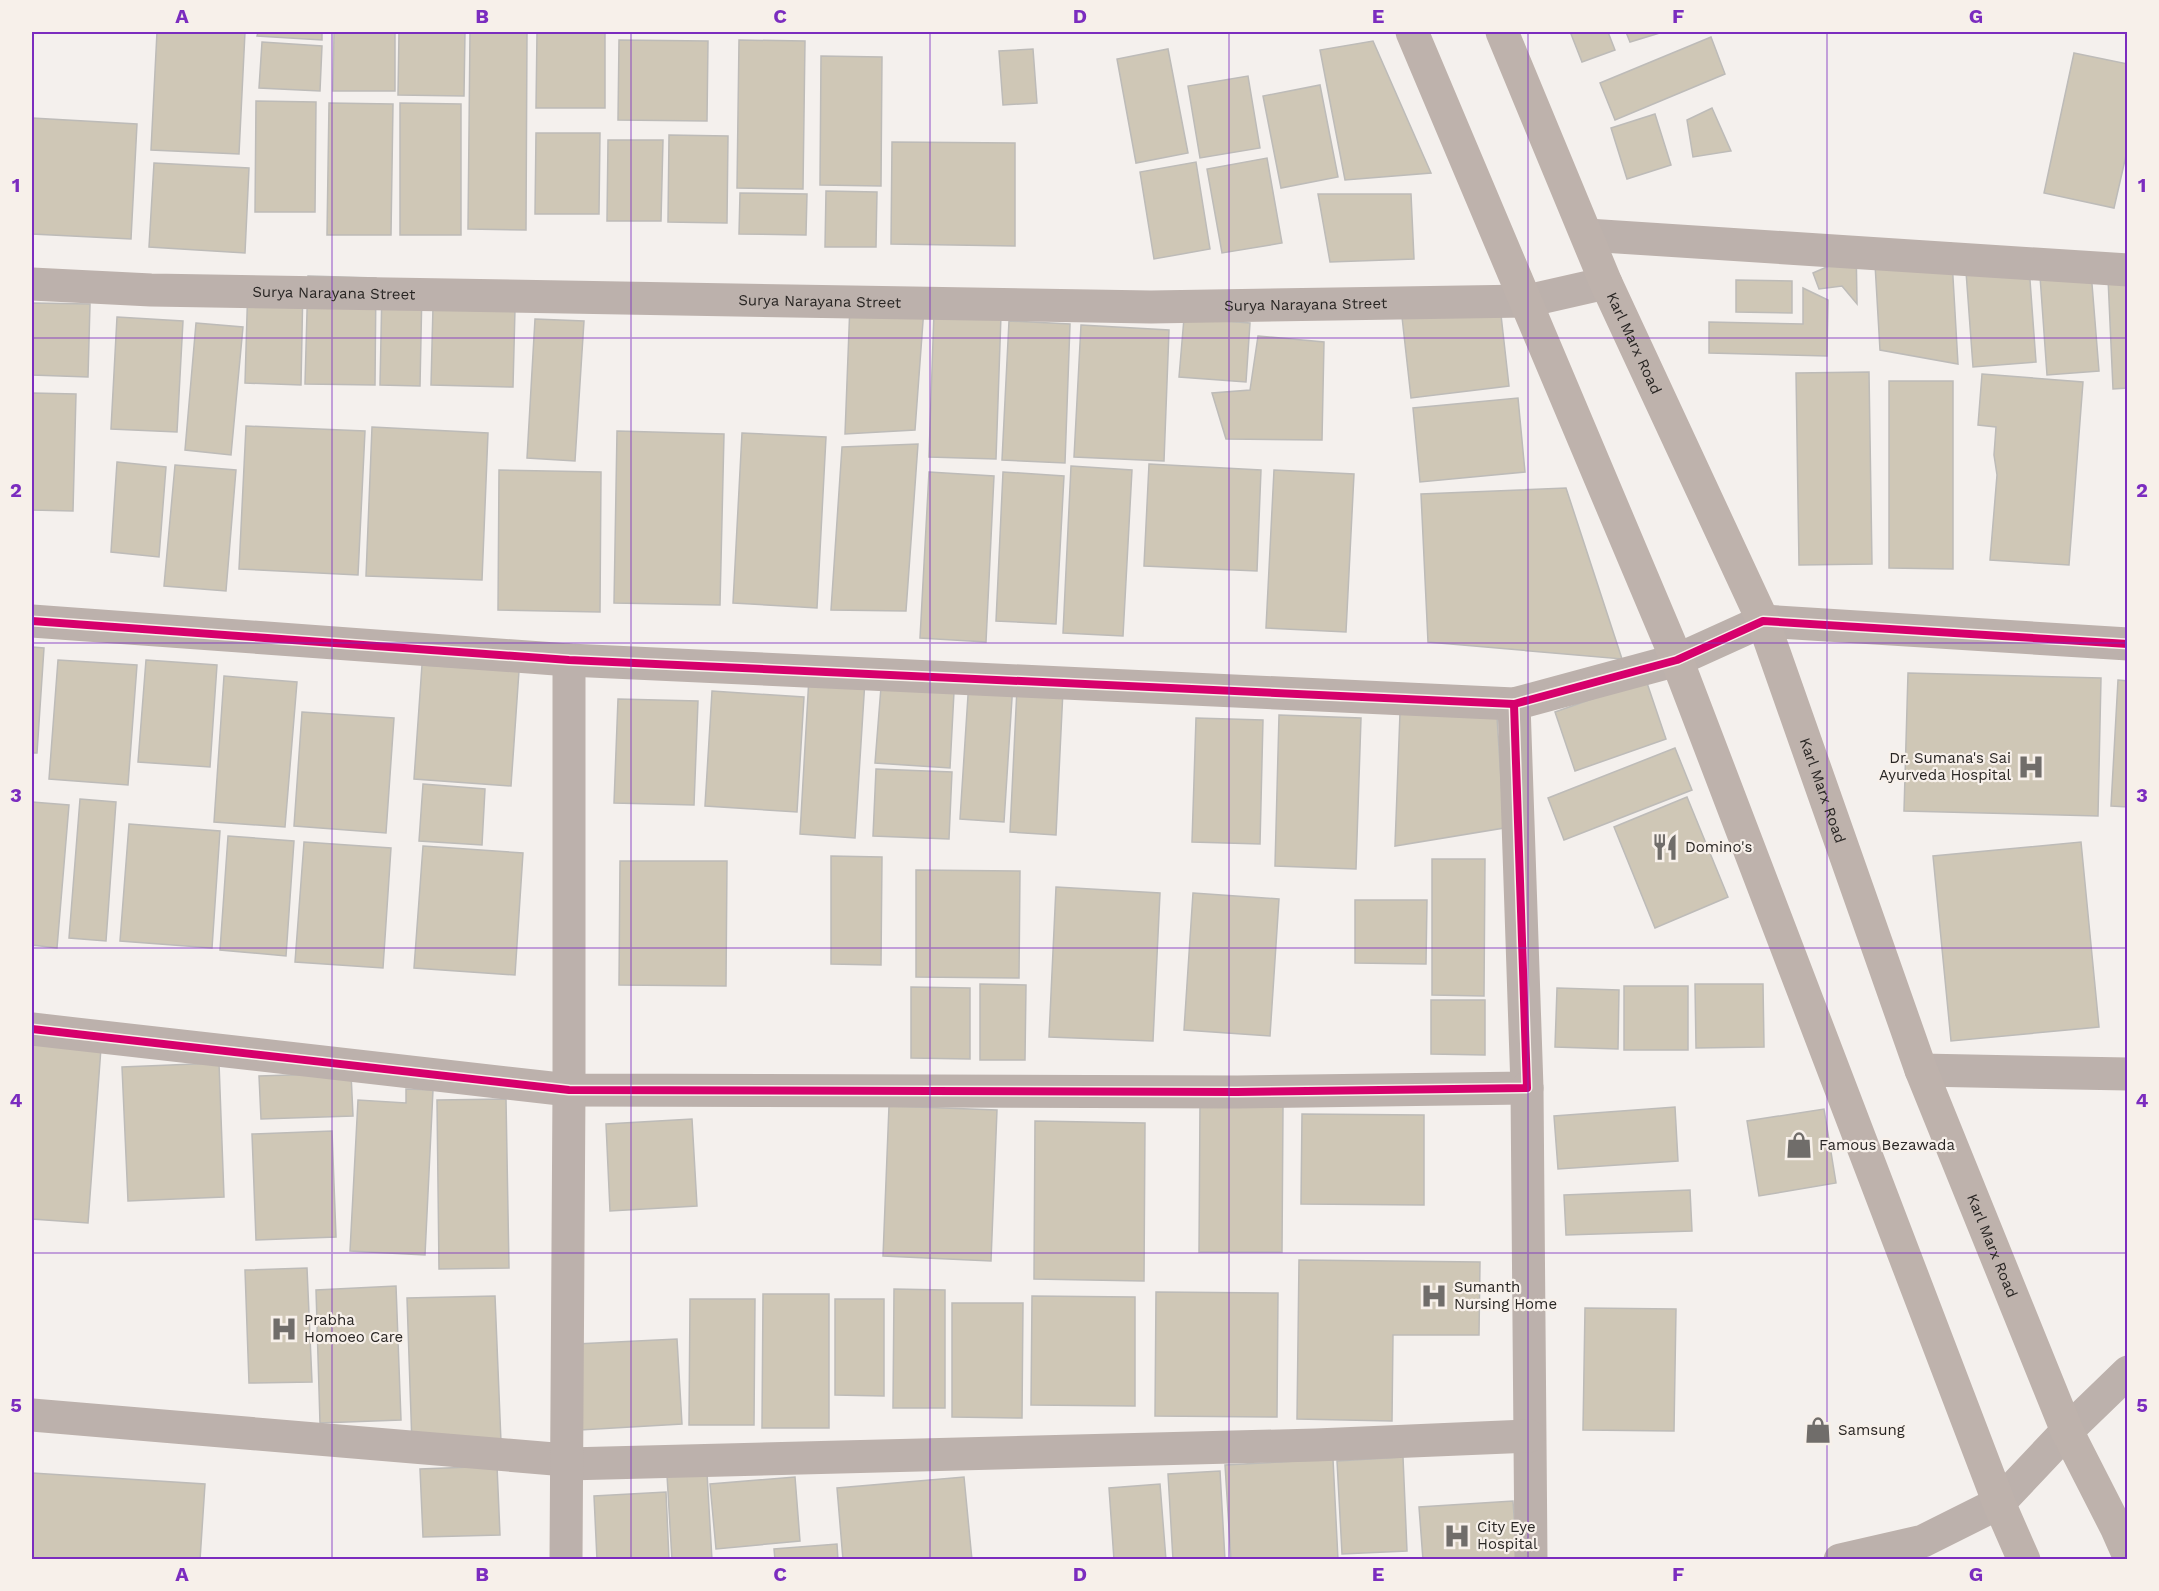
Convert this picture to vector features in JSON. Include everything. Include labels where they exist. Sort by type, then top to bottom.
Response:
[{"type":"main road","points":[[1412,32],[1677,660],[1999,1503],[2024,1560]]},
{"type":"main road","name":"Karl Marx Road","points":[[1502,32],[1606,283],[1763,621],[1921,1070],[2067,1431],[2124,1537]]},
{"type":"street","points":[[1587,235],[2127,270]]},
{"type":"street","name":"Surya Narayana Street","points":[[32,284],[151,290],[1151,307],[1527,301],[1606,283]]},
{"type":"street","points":[[32,621],[568,660],[1514,704],[1677,660],[1763,621],[2127,644]]},
{"type":"street","points":[[566,1560],[569,1090],[568,660]]},
{"type":"street","points":[[1514,704],[1527,1088],[1531,1560]]},
{"type":"street","points":[[32,1029],[569,1090],[1237,1092],[1527,1088]]},
{"type":"street","points":[[1921,1070],[2127,1074]]},
{"type":"street","points":[[1839,1560],[1923,1541],[1999,1503],[2127,1372]]},
{"type":"street","points":[[32,1415],[566,1460],[567,1464],[1316,1445],[1529,1436]]},
{"type":"building","points":[[157,32],[245,32],[239,154],[151,150]]},
{"type":"building","points":[[258,32],[322,32],[322,40],[257,36]]},
{"type":"building","points":[[334,32],[395,32],[395,91],[333,91]]},
{"type":"building","points":[[399,32],[465,32],[464,96],[398,95]]},
{"type":"building","points":[[470,32],[527,32],[526,230],[468,229]]},
{"type":"building","points":[[537,32],[605,32],[605,108],[536,108]]},
{"type":"building","points":[[1608,32],[1615,50],[1582,62],[1571,34]]},
{"type":"building","points":[[1626,32],[1663,32],[1630,42]]},
{"type":"building","points":[[1711,37],[1725,74],[1615,120],[1600,83]]},
{"type":"building","points":[[619,40],[708,41],[707,121],[618,120]]},
{"type":"building","points":[[739,40],[805,41],[803,189],[737,188]]},
{"type":"building","points":[[1373,41],[1431,173],[1345,180],[1320,50]]},
{"type":"building","points":[[262,42],[322,46],[320,91],[259,88]]},
{"type":"building","points":[[1033,49],[1037,103],[1003,105],[999,51]]},
{"type":"building","points":[[1168,49],[1188,153],[1136,163],[1117,59]]},
{"type":"building","points":[[2074,53],[2128,64],[2128,147],[2114,208],[2044,193]]},
{"type":"building","points":[[821,56],[882,57],[881,186],[820,185]]},
{"type":"building","points":[[1248,76],[1260,148],[1200,158],[1188,86]]},
{"type":"building","points":[[1320,85],[1338,177],[1281,188],[1263,96]]},
{"type":"building","points":[[256,101],[316,102],[315,212],[255,212]]},
{"type":"building","points":[[329,103],[393,104],[391,235],[327,235]]},
{"type":"building","points":[[400,103],[461,104],[461,235],[400,235]]},
{"type":"building","points":[[1712,108],[1731,151],[1693,157],[1687,120]]},
{"type":"building","points":[[1655,114],[1671,165],[1627,179],[1611,128]]},
{"type":"building","points":[[32,118],[137,124],[131,239],[32,234]]},
{"type":"building","points":[[536,133],[600,133],[599,214],[535,214]]},
{"type":"building","points":[[669,135],[728,136],[727,223],[668,222]]},
{"type":"building","points":[[608,140],[663,140],[661,221],[607,221]]},
{"type":"building","points":[[892,142],[1015,143],[1015,246],[891,244]]},
{"type":"building","points":[[1267,158],[1282,243],[1222,253],[1207,169]]},
{"type":"building","points":[[1196,162],[1210,249],[1154,259],[1140,172]]},
{"type":"building","points":[[154,163],[249,168],[245,253],[149,247]]},
{"type":"building","points":[[826,191],[877,192],[876,247],[825,247]]},
{"type":"building","points":[[740,193],[807,194],[806,235],[739,234]]},
{"type":"building","points":[[1318,194],[1411,194],[1414,259],[1330,262]]},
{"type":"building","points":[[1856,240],[1857,304],[1842,286],[1819,289],[1813,273],[1836,263]]},
{"type":"building","points":[[1951,243],[1958,364],[1880,350],[1874,247]]},
{"type":"building","points":[[2028,253],[2036,362],[1973,367],[1965,258]]},
{"type":"building","points":[[2090,259],[2099,371],[2047,375],[2039,262]]},
{"type":"building","points":[[308,276],[376,278],[375,385],[305,384]]},
{"type":"building","points":[[2128,277],[2128,388],[2113,389],[2108,278]]},
{"type":"building","points":[[1736,280],[1792,281],[1792,313],[1736,312]]},
{"type":"building","points":[[248,282],[303,283],[301,385],[245,383]]},
{"type":"building","points":[[382,288],[422,289],[420,386],[380,385]]},
{"type":"building","points":[[1803,288],[1828,300],[1827,356],[1709,353],[1709,322],[1803,324]]},
{"type":"building","points":[[32,303],[90,304],[88,377],[32,375]]},
{"type":"building","points":[[850,304],[924,308],[915,430],[845,434]]},
{"type":"building","points":[[1500,306],[1509,386],[1411,398],[1402,317]]},
{"type":"building","points":[[433,307],[515,309],[513,387],[431,385]]},
{"type":"building","points":[[934,312],[1001,315],[996,459],[929,457]]},
{"type":"building","points":[[117,317],[183,321],[177,432],[111,429]]},
{"type":"building","points":[[1184,318],[1250,323],[1246,382],[1179,377]]},
{"type":"building","points":[[535,319],[584,321],[575,461],[527,458]]},
{"type":"building","points":[[1009,321],[1070,324],[1065,463],[1002,460]]},
{"type":"building","points":[[196,323],[243,327],[231,455],[185,450]]},
{"type":"building","points":[[1081,325],[1169,330],[1164,461],[1074,457]]},
{"type":"building","points":[[1258,336],[1324,342],[1322,440],[1226,439],[1212,393],[1250,390]]},
{"type":"building","points":[[1869,372],[1872,564],[1799,565],[1796,373]]},
{"type":"building","points":[[1982,374],[2083,382],[2069,565],[1990,560],[1997,475],[1994,455],[1996,427],[1978,425]]},
{"type":"building","points":[[1889,381],[1953,381],[1953,569],[1889,568]]},
{"type":"building","points":[[32,393],[76,394],[73,511],[32,510]]},
{"type":"building","points":[[1518,398],[1525,472],[1420,482],[1413,408]]},
{"type":"building","points":[[246,426],[365,431],[358,575],[239,569]]},
{"type":"building","points":[[372,427],[488,433],[482,580],[366,576]]},
{"type":"building","points":[[617,431],[724,434],[720,605],[614,603]]},
{"type":"building","points":[[742,433],[826,437],[817,608],[733,603]]},
{"type":"building","points":[[918,444],[906,611],[831,610],[842,447]]},
{"type":"building","points":[[117,462],[166,467],[159,557],[111,552]]},
{"type":"building","points":[[1149,464],[1261,470],[1257,571],[1144,566]]},
{"type":"building","points":[[175,465],[236,470],[226,591],[164,586]]},
{"type":"building","points":[[1071,466],[1132,470],[1123,636],[1063,633]]},
{"type":"building","points":[[499,470],[601,472],[600,612],[498,610]]},
{"type":"building","points":[[1274,470],[1354,474],[1346,632],[1266,628]]},
{"type":"building","points":[[929,472],[994,476],[986,642],[920,638]]},
{"type":"building","points":[[1003,472],[1064,476],[1056,624],[996,621]]},
{"type":"building","points":[[1566,488],[1622,659],[1428,642],[1421,494]]},
{"type":"building","points":[[32,647],[44,648],[37,753],[32,753]]},
{"type":"building","points":[[58,660],[137,665],[128,785],[49,779]]},
{"type":"building","points":[[146,660],[217,665],[210,767],[138,762]]},
{"type":"building","points":[[422,665],[519,671],[511,786],[414,779]]},
{"type":"building","points":[[1908,673],[2101,678],[2098,816],[1904,811]]},
{"type":"building","points":[[224,676],[297,682],[285,827],[214,822]]},
{"type":"building","points":[[809,677],[865,680],[855,838],[800,834]]},
{"type":"building","points":[[969,680],[1013,683],[1004,822],[960,819]]},
{"type":"building","points":[[1646,680],[1666,739],[1575,771],[1555,712]]},
{"type":"building","points":[[2118,680],[2128,681],[2128,807],[2111,806]]},
{"type":"building","points":[[881,687],[954,692],[950,768],[875,763]]},
{"type":"building","points":[[1017,688],[1063,690],[1056,835],[1010,832]]},
{"type":"building","points":[[712,691],[804,697],[797,812],[705,806]]},
{"type":"building","points":[[618,699],[698,701],[694,805],[614,803]]},
{"type":"building","points":[[302,712],[394,718],[386,833],[294,826]]},
{"type":"building","points":[[1400,713],[1497,717],[1504,828],[1395,846]]},
{"type":"building","points":[[1279,715],[1361,718],[1356,869],[1275,866]]},
{"type":"building","points":[[1196,718],[1263,720],[1260,844],[1192,842]]},
{"type":"building","points":[[1675,748],[1692,790],[1564,840],[1548,798]]},
{"type":"building","points":[[876,769],[952,772],[949,839],[873,836]]},
{"type":"building","points":[[423,784],[485,789],[482,845],[419,841]]},
{"type":"building","points":[[1687,797],[1728,897],[1655,928],[1614,827]]},
{"type":"building","points":[[80,799],[116,802],[106,941],[69,938]]},
{"type":"building","points":[[32,802],[69,805],[57,948],[32,945]]},
{"type":"building","points":[[129,824],[220,831],[212,948],[120,941]]},
{"type":"building","points":[[228,836],[294,841],[286,956],[220,950]]},
{"type":"building","points":[[304,842],[391,848],[383,968],[295,962]]},
{"type":"building","points":[[2081,842],[2099,1027],[1951,1041],[1933,856]]},
{"type":"building","points":[[423,846],[523,853],[515,975],[414,968]]},
{"type":"building","points":[[831,856],[882,857],[881,965],[831,964]]},
{"type":"building","points":[[1432,859],[1485,859],[1484,996],[1432,995]]},
{"type":"building","points":[[620,861],[727,861],[726,986],[619,985]]},
{"type":"building","points":[[916,870],[1020,871],[1019,978],[916,977]]},
{"type":"building","points":[[1056,887],[1160,893],[1153,1041],[1049,1037]]},
{"type":"building","points":[[1193,893],[1279,899],[1270,1036],[1184,1030]]},
{"type":"building","points":[[1355,900],[1427,900],[1426,964],[1355,963]]},
{"type":"building","points":[[980,984],[1026,985],[1025,1060],[980,1060]]},
{"type":"building","points":[[1695,984],[1763,984],[1764,1047],[1696,1048]]},
{"type":"building","points":[[1624,986],[1688,986],[1688,1050],[1624,1050]]},
{"type":"building","points":[[911,987],[970,988],[970,1059],[911,1058]]},
{"type":"building","points":[[1557,988],[1619,990],[1618,1049],[1555,1047]]},
{"type":"building","points":[[1431,1000],[1485,1000],[1485,1055],[1431,1054]]},
{"type":"building","points":[[32,1043],[101,1048],[88,1223],[32,1219]]},
{"type":"building","points":[[219,1063],[224,1197],[128,1201],[122,1067]]},
{"type":"building","points":[[351,1073],[353,1116],[261,1119],[259,1076]]},
{"type":"building","points":[[406,1089],[433,1090],[425,1255],[350,1251],[358,1100],[406,1103]]},
{"type":"building","points":[[506,1099],[509,1268],[439,1269],[437,1100]]},
{"type":"building","points":[[1200,1104],[1283,1106],[1282,1252],[1199,1252]]},
{"type":"building","points":[[889,1106],[997,1110],[991,1261],[883,1256]]},
{"type":"building","points":[[1675,1107],[1678,1161],[1558,1169],[1554,1116]]},
{"type":"building","points":[[1824,1109],[1836,1183],[1759,1196],[1747,1121]]},
{"type":"building","points":[[1302,1114],[1424,1115],[1424,1205],[1301,1204]]},
{"type":"building","points":[[692,1119],[697,1206],[610,1211],[606,1124]]},
{"type":"building","points":[[1035,1121],[1145,1123],[1144,1281],[1034,1279]]},
{"type":"building","points":[[332,1131],[336,1237],[256,1240],[252,1134]]},
{"type":"building","points":[[1690,1190],[1692,1231],[1566,1235],[1564,1195]]},
{"type":"building","points":[[1299,1260],[1480,1262],[1479,1335],[1393,1335],[1392,1421],[1297,1419]]},
{"type":"building","points":[[307,1268],[312,1382],[249,1383],[245,1270]]},
{"type":"building","points":[[396,1286],[401,1420],[320,1423],[316,1290]]},
{"type":"building","points":[[894,1289],[945,1290],[945,1408],[893,1408]]},
{"type":"building","points":[[1156,1292],[1278,1293],[1277,1417],[1155,1416]]},
{"type":"building","points":[[763,1294],[829,1294],[829,1428],[762,1428]]},
{"type":"building","points":[[495,1296],[501,1442],[412,1445],[407,1298]]},
{"type":"building","points":[[1032,1296],[1135,1297],[1135,1406],[1031,1405]]},
{"type":"building","points":[[690,1299],[755,1299],[754,1425],[689,1425]]},
{"type":"building","points":[[835,1299],[884,1299],[884,1396],[835,1395]]},
{"type":"building","points":[[952,1303],[1023,1303],[1022,1418],[952,1417]]},
{"type":"building","points":[[1585,1308],[1676,1309],[1674,1431],[1583,1430]]},
{"type":"building","points":[[677,1339],[682,1424],[580,1430],[576,1344]]},
{"type":"building","points":[[1403,1457],[1407,1551],[1342,1554],[1337,1461]]},
{"type":"building","points":[[1333,1459],[1338,1560],[1231,1560],[1225,1465]]},
{"type":"building","points":[[497,1466],[500,1535],[423,1537],[420,1469]]},
{"type":"building","points":[[1220,1471],[1225,1560],[1173,1560],[1168,1474]]},
{"type":"building","points":[[32,1473],[205,1484],[200,1560],[32,1560]]},
{"type":"building","points":[[707,1473],[712,1560],[672,1560],[667,1475]]},
{"type":"building","points":[[795,1477],[800,1541],[716,1549],[710,1484]]},
{"type":"building","points":[[964,1477],[972,1560],[843,1560],[837,1488]]},
{"type":"building","points":[[1160,1484],[1166,1560],[1114,1560],[1109,1488]]},
{"type":"building","points":[[666,1492],[669,1560],[597,1560],[594,1496]]},
{"type":"building","points":[[1513,1501],[1517,1560],[1423,1560],[1419,1507]]},
{"type":"building","points":[[837,1544],[838,1560],[775,1560],[774,1549]]},
{"type":"cycle path","points":[[32,621],[569,660],[1514,704],[1677,660],[1763,621],[2128,644]]},
{"type":"cycle path","points":[[32,1029],[569,1090],[1237,1092],[1527,1088],[1514,704]]},
{"type":"place","name":"Dr. Sumana's Sai Ayurveda Hospital","points":[[2031,767]]},
{"type":"place","name":"Domino's","points":[[1665,847]]},
{"type":"place","name":"Famous Bezawada","points":[[1799,1145]]},
{"type":"place","name":"Sumanth Nursing Home","points":[[1434,1296]]},
{"type":"place","name":"Prabha Homoeo Care","points":[[284,1329]]},
{"type":"place","name":"Samsung","points":[[1818,1430]]},
{"type":"place","name":"City Eye Hospital","points":[[1457,1536]]}]
